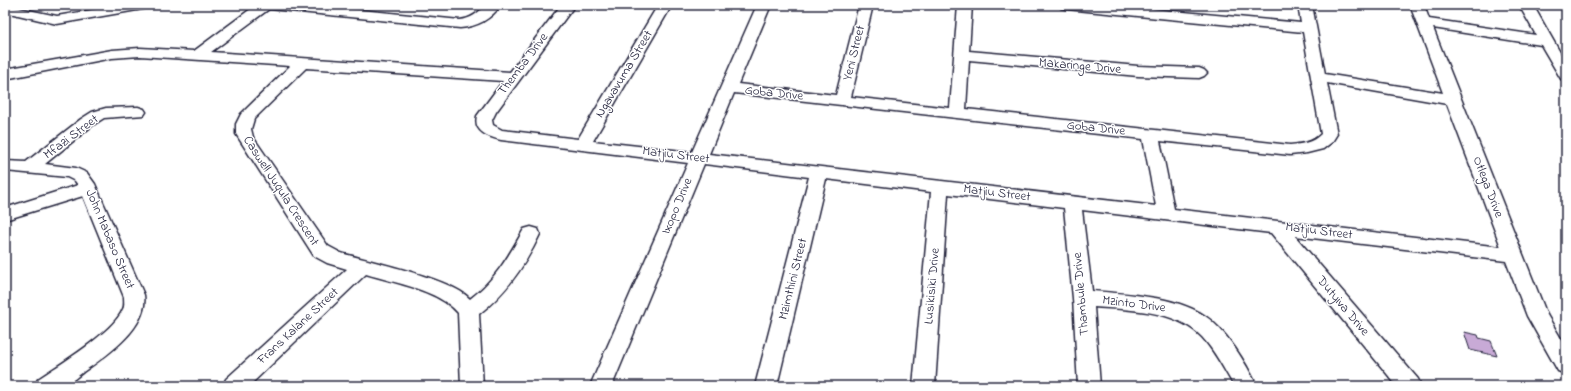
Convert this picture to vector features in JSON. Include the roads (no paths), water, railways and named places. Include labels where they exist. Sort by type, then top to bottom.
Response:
[{"type":"street","points":[[5,8],[57,20],[109,8],[143,5]]},
{"type":"street","points":[[198,55],[265,5]]},
{"type":"street","points":[[271,5],[460,24],[475,22],[483,17],[494,5]]},
{"type":"street","points":[[368,15],[380,5]]},
{"type":"street","name":"Themba Drive","points":[[484,125],[484,116],[512,77],[568,5]]},
{"type":"street","name":"Ngavavuma Street","points":[[583,144],[665,5]]},
{"type":"street","name":"Ixopo Drive","points":[[601,386],[764,5]]},
{"type":"street","name":"Yeni Street","points":[[842,101],[866,5]]},
{"type":"street","points":[[958,112],[965,5]]},
{"type":"street","points":[[1066,5],[1309,28]]},
{"type":"street","name":"Goba Drive","points":[[728,88],[958,112],[1290,150],[1303,149],[1315,146],[1325,141],[1329,134],[1305,5]]},
{"type":"street","name":"Otlega Drive","points":[[1417,5],[1537,316],[1566,365]]},
{"type":"street","points":[[1526,5],[1566,76]]},
{"type":"street","points":[[1423,22],[1546,41]]},
{"type":"street","points":[[5,74],[124,52],[198,55],[512,77]]},
{"type":"street","name":"Makaringe Drive","points":[[962,55],[1138,71],[1199,73]]},
{"type":"street","name":"Caswell Juqula Crescent","points":[[302,63],[247,116],[243,124],[243,131],[254,154],[321,251],[334,258],[441,290],[459,300],[468,311]]},
{"type":"street","points":[[1319,77],[1454,100]]},
{"type":"street","name":"Mfazi Street","points":[[30,168],[87,122],[98,115],[106,113],[138,112]]},
{"type":"street","name":"Matjiu Street","points":[[484,125],[492,133],[501,135],[698,157],[1514,255]]},
{"type":"street","points":[[1150,134],[1166,213]]},
{"type":"street","name":"John Mabaso Street","points":[[5,166],[70,172],[81,177],[89,188],[134,295],[135,305],[132,314],[115,334],[46,386]]},
{"type":"street","name":"Mzimthini Street","points":[[766,386],[819,172]]},
{"type":"street","name":"Lusikisiki Drive","points":[[924,386],[940,187]]},
{"type":"street","points":[[5,214],[89,188]]},
{"type":"street","name":"Thambule Drive","points":[[1072,202],[1089,386]]},
{"type":"street","name":"Dutyiva Drive","points":[[1276,226],[1410,386]]},
{"type":"street","points":[[472,386],[468,311],[486,298],[503,281],[518,260],[531,234]]},
{"type":"street","name":"Frans Kalane Street","points":[[234,386],[362,267]]},
{"type":"street","name":"Mzinto Drive","points":[[1082,298],[1167,308],[1188,316],[1207,329],[1246,386]]}]
